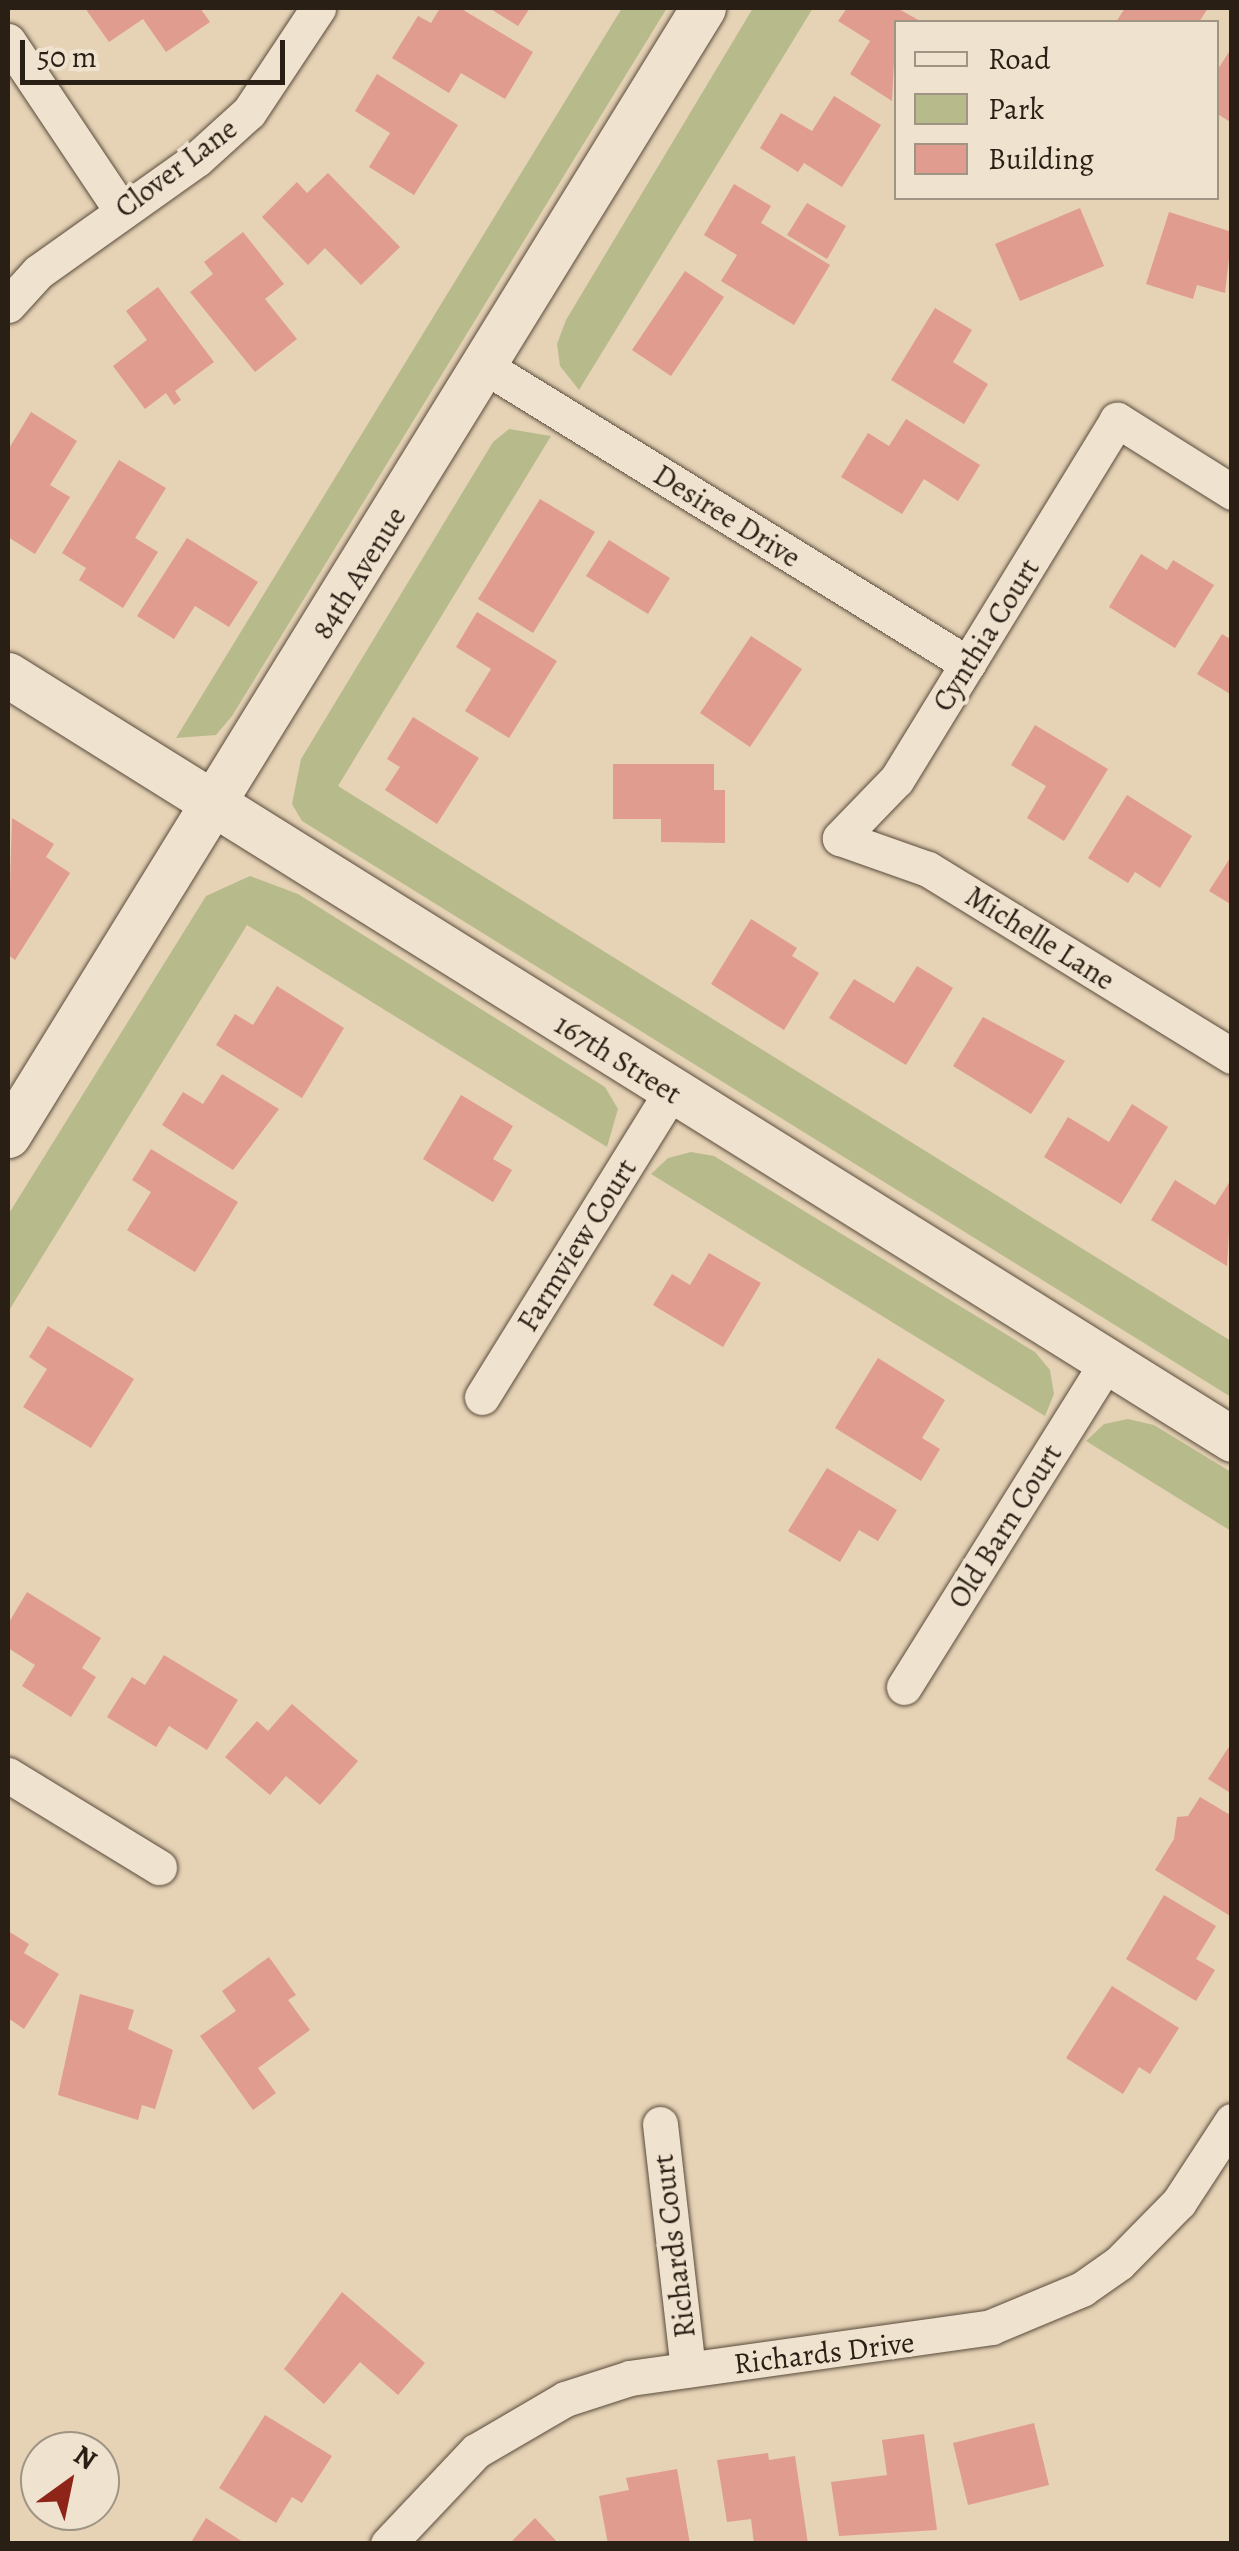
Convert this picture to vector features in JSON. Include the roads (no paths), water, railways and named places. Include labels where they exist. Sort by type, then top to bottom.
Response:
[{"type":"street","name":"Clover Lane","points":[[8,305],[38,272],[197,159],[249,112],[318,8]]},
{"type":"street","name":"84th Avenue","points":[[8,1135],[486,367],[703,8]]},
{"type":"street","points":[[8,41],[122,210]]},
{"type":"street","name":"Desiree Drive","points":[[486,367],[968,664]]},
{"type":"street","name":"Cynthia Court","points":[[840,838],[896,780],[1117,420],[1232,492]]},
{"type":"street","name":"167th Street","points":[[8,674],[1232,1440]]},
{"type":"street","name":"Michelle Lane","points":[[840,838],[928,868],[1232,1056]]},
{"type":"street","name":"Farmview Court","points":[[482,1398],[671,1092]]},
{"type":"street","name":"Old Barn Court","points":[[904,1687],[1106,1364]]},
{"type":"street","points":[[8,1776],[159,1867]]},
{"type":"street","name":"Richards Drive","points":[[388,2544],[431,2492],[512,2428],[565,2399],[688,2369],[934,2340],[1042,2308],[1082,2288],[1151,2234],[1232,2120]]},
{"type":"street","name":"Richards Court","points":[[660,2124],[688,2369]]}]
